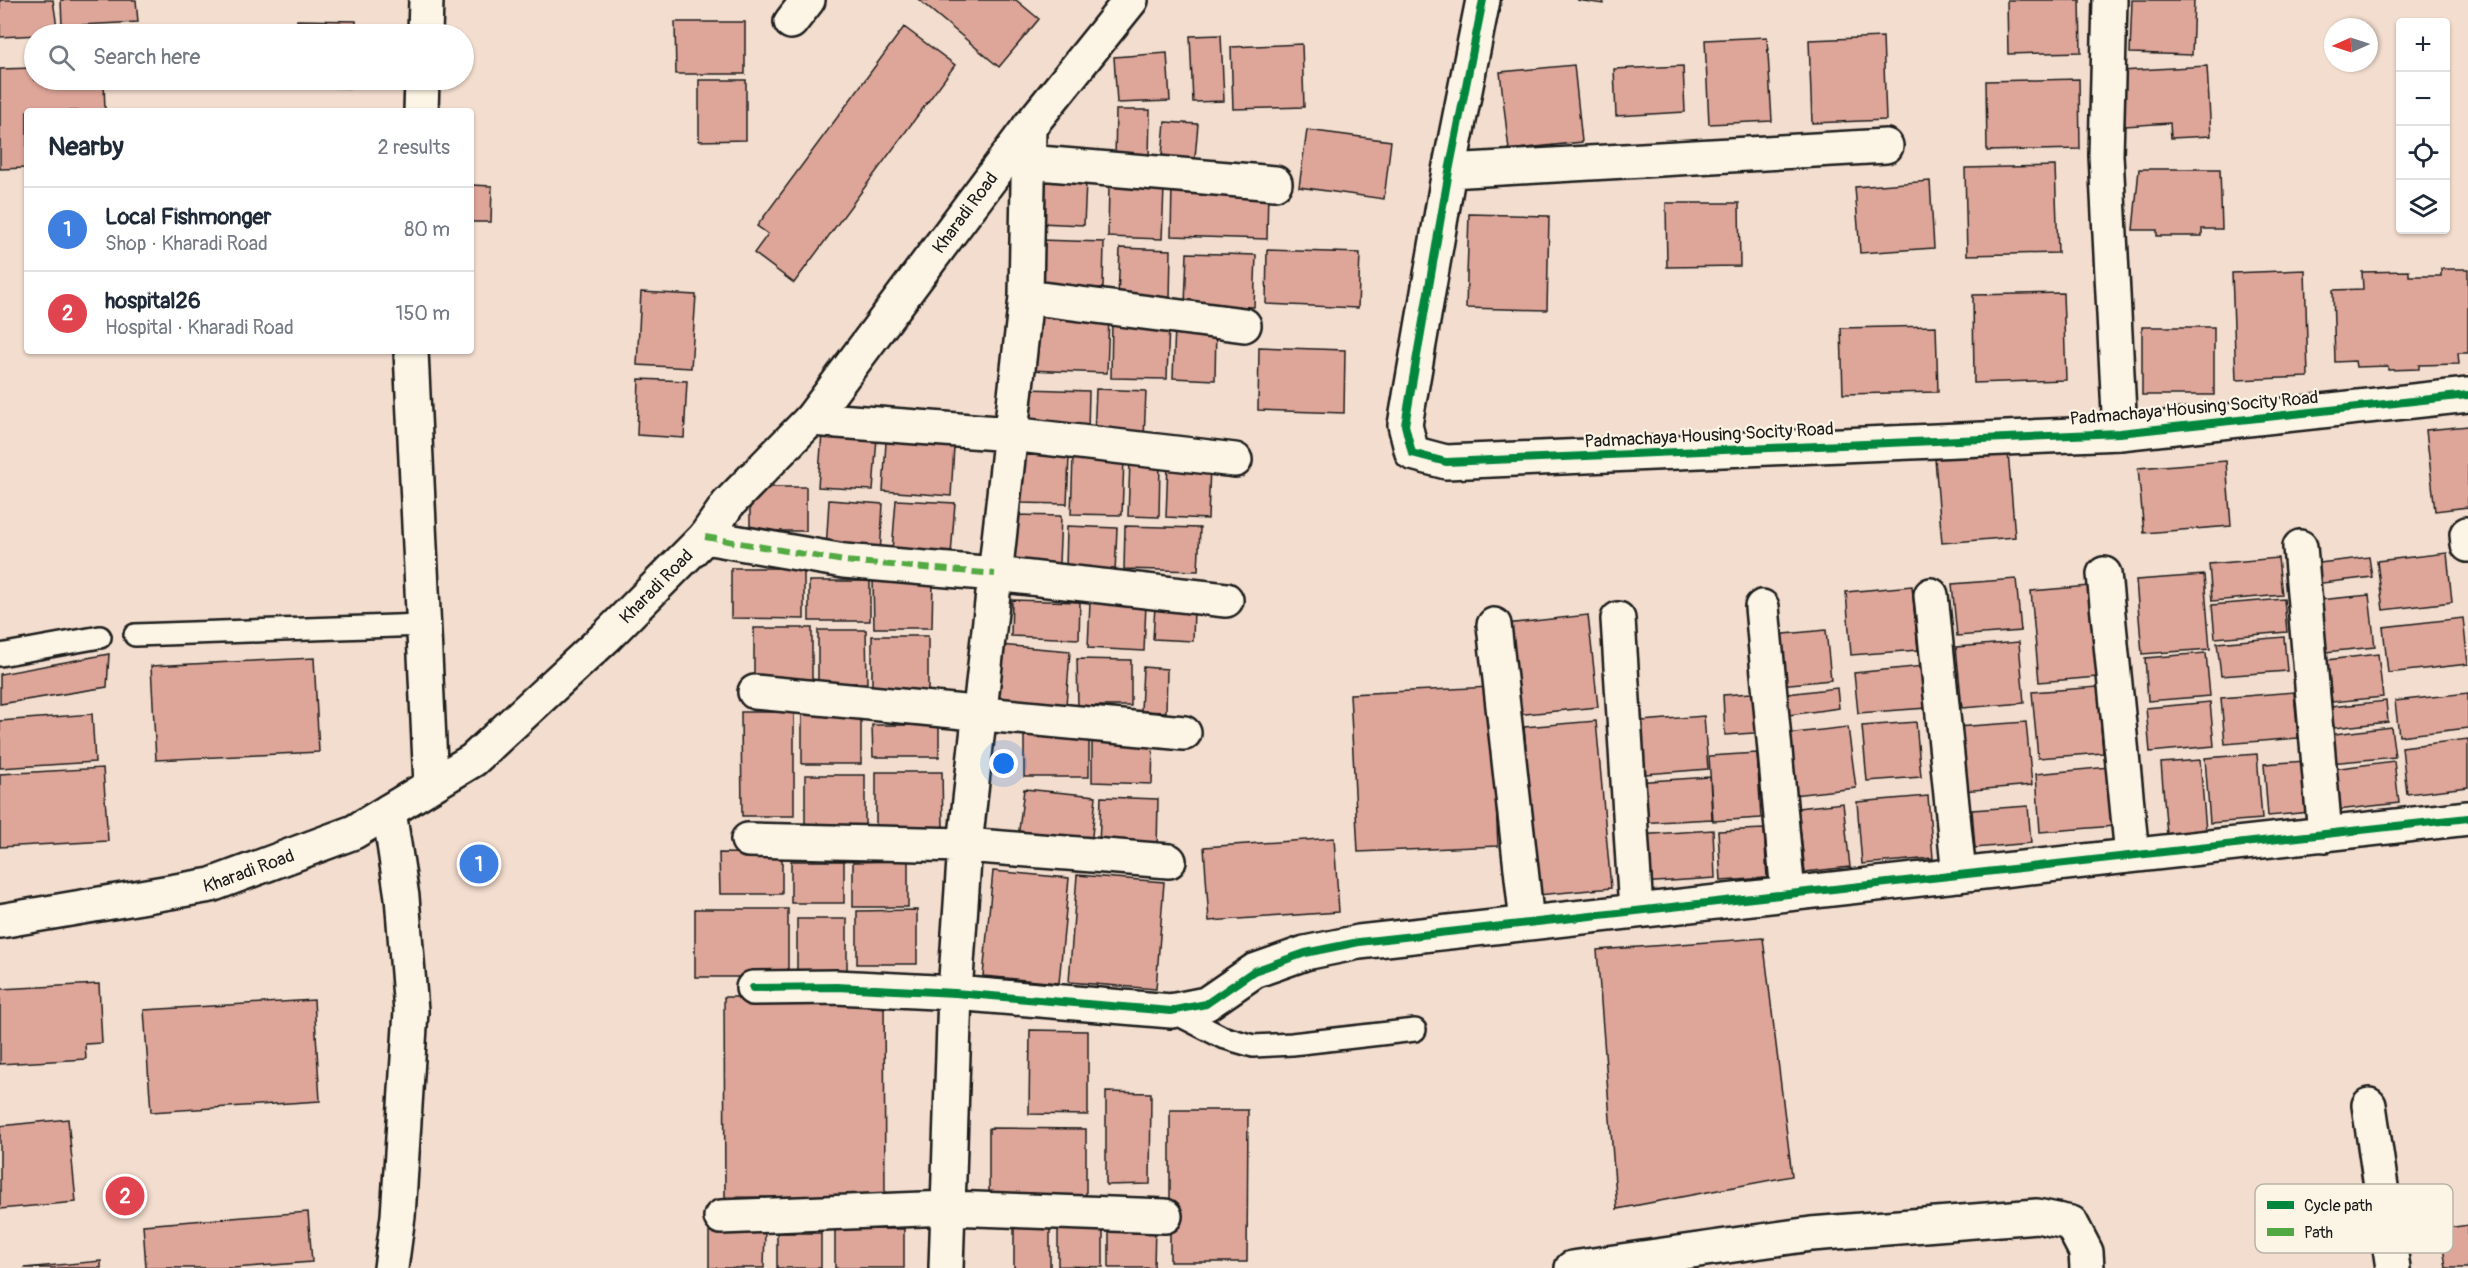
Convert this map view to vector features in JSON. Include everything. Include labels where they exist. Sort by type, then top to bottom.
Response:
[{"type":"street","points":[[425,24],[426,0]]},
{"type":"street","name":"Kharadi Road","points":[[0,921],[211,885],[354,832],[473,760],[607,636],[705,537],[728,504],[811,419],[1029,127],[1131,0]]},
{"type":"street","name":"Padmachaya Housing Socity Road","points":[[1483,0],[1449,171],[1406,425],[1412,453],[1446,462],[2121,433],[2468,395]]},
{"type":"street","name":"Padmachaya Housing Socity Road","points":[[2110,0],[2106,155],[2121,433]]},
{"type":"street","points":[[421,108],[422,90]]},
{"type":"street","points":[[946,1268],[955,993],[964,845],[1026,297],[1029,127]]},
{"type":"street","points":[[1449,171],[1886,146]]},
{"type":"street","points":[[1028,162],[1275,183]]},
{"type":"street","points":[[1026,297],[1244,324]]},
{"type":"street","points":[[411,354],[431,785]]},
{"type":"street","points":[[811,419],[1011,434],[1235,460]]},
{"type":"street","points":[[705,537],[844,561],[995,574],[1226,600]]},
{"type":"street","points":[[2300,547],[2325,835]]},
{"type":"street","points":[[2104,574],[2132,855]]},
{"type":"street","points":[[1931,595],[1959,875]]},
{"type":"street","points":[[1762,607],[1788,894]]},
{"type":"street","points":[[1618,619],[1636,911]]},
{"type":"street","points":[[1494,625],[1527,923]]},
{"type":"street","points":[[755,692],[1184,734]]},
{"type":"street","points":[[389,811],[402,897],[411,1011],[398,1216],[391,1268]]},
{"type":"street","points":[[753,988],[836,987],[955,993],[1171,1011],[1206,1004],[1254,971],[1305,953],[1359,942],[2468,818]]},
{"type":"street","points":[[748,840],[964,845],[1169,861]]},
{"type":"street","points":[[2369,1105],[2381,1184]]},
{"type":"street","points":[[721,1217],[948,1208],[1165,1216]]},
{"type":"street","points":[[1572,1268],[1811,1234],[2037,1216],[2071,1223],[2086,1252],[2087,1268]]},
{"type":"street","points":[[2391,1253],[2393,1268]]},
{"type":"lane","points":[[135,635],[424,625]]},
{"type":"lane","points":[[0,655],[100,637]]},
{"type":"lane","points":[[1171,1011],[1222,1038],[1253,1046],[1292,1044],[1415,1030]]},
{"type":"building","points":[[0,0],[53,0],[57,24],[24,24],[24,36],[0,37]]},
{"type":"building","points":[[61,0],[136,0],[138,22],[62,24]]},
{"type":"building","points":[[919,0],[1016,0],[1039,19],[999,67]]},
{"type":"building","points":[[1577,0],[1604,0],[1603,4]]},
{"type":"building","points":[[2007,0],[2080,0],[2081,52],[2008,54]]},
{"type":"building","points":[[2132,0],[2194,0],[2192,55],[2130,53]]},
{"type":"building","points":[[297,20],[356,21],[356,24],[297,24]]},
{"type":"building","points":[[675,22],[745,22],[745,74],[676,74]]},
{"type":"building","points":[[904,27],[955,65],[794,283],[754,253],[768,234],[757,226]]},
{"type":"building","points":[[1221,35],[1224,101],[1193,102],[1190,36]]},
{"type":"building","points":[[1767,37],[1772,121],[1709,124],[1705,40]]},
{"type":"building","points":[[1883,37],[1886,120],[1812,123],[1809,40]]},
{"type":"building","points":[[1302,44],[1304,107],[1233,109],[1231,47]]},
{"type":"building","points":[[1167,53],[1170,101],[1117,103],[1114,57]]},
{"type":"building","points":[[1574,65],[1582,142],[1509,150],[1500,72]]},
{"type":"building","points":[[1683,66],[1685,112],[1616,116],[1614,69]]},
{"type":"building","points":[[2207,66],[2211,136],[2171,138],[2170,123],[2125,126],[2121,71]]},
{"type":"building","points":[[24,68],[24,90],[104,90],[105,108],[24,108],[24,168],[0,169],[0,69]]},
{"type":"building","points":[[2079,79],[2080,149],[1987,151],[1986,81]]},
{"type":"building","points":[[699,80],[746,80],[746,140],[699,141]]},
{"type":"building","points":[[1116,110],[1150,110],[1149,160],[1115,160]]},
{"type":"building","points":[[1165,122],[1198,124],[1194,169],[1161,167]]},
{"type":"building","points":[[1307,130],[1391,141],[1384,199],[1299,187]]},
{"type":"building","points":[[2055,166],[2058,253],[1967,255],[1965,168]]},
{"type":"building","points":[[2139,169],[2220,169],[2222,229],[2202,229],[2202,236],[2157,236],[2157,230],[2133,230]]},
{"type":"building","points":[[1041,180],[1086,182],[1084,225],[1039,223]]},
{"type":"building","points":[[1930,181],[1934,248],[1860,253],[1855,187]]},
{"type":"building","points":[[1172,184],[1268,187],[1267,239],[1171,236]]},
{"type":"building","points":[[474,185],[492,186],[491,222],[474,222]]},
{"type":"building","points":[[1109,185],[1164,187],[1162,239],[1108,237]]},
{"type":"building","points":[[1666,203],[1739,203],[1740,266],[1667,267]]},
{"type":"building","points":[[1469,214],[1549,216],[1547,310],[1466,308]]},
{"type":"building","points":[[1039,240],[1104,242],[1103,288],[1038,285]]},
{"type":"building","points":[[1120,248],[1171,250],[1170,301],[1118,299]]},
{"type":"building","points":[[1267,250],[1360,253],[1358,308],[1266,304]]},
{"type":"building","points":[[1187,253],[1256,255],[1254,307],[1185,305]]},
{"type":"building","points":[[2441,269],[2468,269],[2468,353],[2458,353],[2459,364],[2419,365],[2419,369],[2388,370],[2388,366],[2356,367],[2355,361],[2335,362],[2333,290],[2363,289],[2362,272],[2409,271],[2409,276],[2441,276]]},
{"type":"building","points":[[2305,270],[2308,377],[2236,380],[2232,273]]},
{"type":"building","points":[[641,292],[696,295],[691,368],[637,365]]},
{"type":"building","points":[[2063,293],[2066,380],[1974,383],[1973,295]]},
{"type":"building","points":[[1028,312],[1109,315],[1107,373],[1026,370]]},
{"type":"building","points":[[1112,320],[1169,322],[1167,379],[1111,378]]},
{"type":"building","points":[[1175,325],[1216,326],[1215,380],[1173,378]]},
{"type":"building","points":[[1936,326],[1938,392],[1843,394],[1841,328]]},
{"type":"building","points":[[2142,327],[2214,327],[2214,395],[2142,395]]},
{"type":"building","points":[[1259,347],[1345,350],[1344,413],[1258,410]]},
{"type":"building","points":[[639,379],[687,381],[684,438],[637,435]]},
{"type":"building","points":[[1027,389],[1089,391],[1088,432],[1026,429]]},
{"type":"building","points":[[1096,389],[1146,391],[1144,438],[1094,437]]},
{"type":"building","points":[[2468,426],[2468,507],[2435,511],[2426,430]]},
{"type":"building","points":[[822,433],[877,437],[873,490],[818,487]]},
{"type":"building","points":[[886,442],[954,447],[951,496],[883,491]]},
{"type":"building","points":[[2008,452],[2015,537],[1942,543],[1935,459]]},
{"type":"building","points":[[1019,455],[1069,456],[1067,504],[1018,503]]},
{"type":"building","points":[[1073,457],[1124,458],[1122,515],[1071,514]]},
{"type":"building","points":[[1130,461],[1160,462],[1159,517],[1128,516]]},
{"type":"building","points":[[2226,461],[2231,526],[2144,533],[2138,468]]},
{"type":"building","points":[[1168,463],[1210,465],[1208,519],[1166,517]]},
{"type":"building","points":[[750,487],[806,487],[806,531],[750,531]]},
{"type":"building","points":[[829,500],[883,504],[880,554],[826,551]]},
{"type":"building","points":[[896,500],[955,503],[951,555],[892,551]]},
{"type":"building","points":[[1015,515],[1061,516],[1059,563],[1013,561]]},
{"type":"building","points":[[1067,526],[1117,528],[1115,573],[1066,571]]},
{"type":"building","points":[[1125,526],[1200,528],[1198,571],[1124,569]]},
{"type":"building","points":[[2447,553],[2452,602],[2383,610],[2377,561]]},
{"type":"building","points":[[2369,557],[2372,577],[2306,585],[2303,565]]},
{"type":"building","points":[[2278,558],[2282,595],[2212,601],[2209,564]]},
{"type":"building","points":[[731,568],[804,568],[804,619],[731,618]]},
{"type":"building","points":[[2204,575],[2210,649],[2142,654],[2136,580]]},
{"type":"building","points":[[873,579],[933,579],[932,628],[874,628]]},
{"type":"building","points":[[2016,579],[2021,631],[1957,636],[1952,584]]},
{"type":"building","points":[[809,581],[870,581],[870,621],[809,621]]},
{"type":"building","points":[[1912,586],[1918,650],[1851,655],[1846,592]]},
{"type":"building","points":[[2090,586],[2097,677],[2039,682],[2031,591]]},
{"type":"building","points":[[2369,595],[2375,647],[2325,652],[2319,600]]},
{"type":"building","points":[[2284,599],[2287,632],[2215,638],[2212,605]]},
{"type":"building","points":[[1012,600],[1080,602],[1079,639],[1011,636]]},
{"type":"building","points":[[1090,602],[1146,604],[1144,651],[1088,648]]},
{"type":"building","points":[[1155,606],[1194,608],[1193,641],[1153,639]]},
{"type":"building","points":[[1588,615],[1598,707],[1514,715],[1505,624]]},
{"type":"building","points":[[2463,618],[2468,664],[2388,673],[2383,627]]},
{"type":"building","points":[[754,628],[812,628],[812,682],[754,682]]},
{"type":"building","points":[[818,630],[866,630],[867,683],[818,683]]},
{"type":"building","points":[[1826,630],[1831,680],[1780,685],[1774,635]]},
{"type":"building","points":[[872,636],[928,636],[928,691],[872,691]]},
{"type":"building","points":[[2284,637],[2287,671],[2221,676],[2217,643]]},
{"type":"building","points":[[2019,642],[2024,703],[1962,708],[1956,647]]},
{"type":"building","points":[[999,645],[1070,651],[1066,706],[995,700]]},
{"type":"building","points":[[2206,653],[2210,696],[2148,701],[2145,658]]},
{"type":"building","points":[[109,654],[107,687],[0,704],[0,674]]},
{"type":"building","points":[[2378,654],[2383,697],[2332,702],[2327,660]]},
{"type":"building","points":[[314,658],[319,752],[156,760],[151,666]]},
{"type":"building","points":[[1077,659],[1131,660],[1131,706],[1078,706]]},
{"type":"building","points":[[1924,666],[1927,708],[1858,713],[1854,673]]},
{"type":"building","points":[[1143,667],[1167,669],[1166,712],[1141,711]]},
{"type":"building","points":[[1491,687],[1498,846],[1358,852],[1350,694]]},
{"type":"building","points":[[2098,687],[2103,753],[2038,758],[2032,692]]},
{"type":"building","points":[[1837,688],[1839,708],[1782,716],[1779,695]]},
{"type":"building","points":[[1766,692],[1768,732],[1725,735],[1723,695]]},
{"type":"building","points":[[2294,692],[2298,738],[2225,744],[2221,698]]},
{"type":"building","points":[[2468,693],[2468,728],[2399,736],[2395,701]]},
{"type":"building","points":[[2386,701],[2388,722],[2334,728],[2331,707]]},
{"type":"building","points":[[2210,702],[2214,746],[2150,752],[2146,708]]},
{"type":"building","points":[[741,712],[794,712],[794,816],[742,816]]},
{"type":"building","points":[[92,714],[95,762],[0,768],[0,721]]},
{"type":"building","points":[[802,714],[861,714],[861,764],[802,764]]},
{"type":"building","points":[[1704,716],[1708,769],[1633,775],[1629,722]]},
{"type":"building","points":[[1596,721],[1611,888],[1538,895],[1524,727]]},
{"type":"building","points":[[1916,722],[1921,777],[1867,781],[1862,726]]},
{"type":"building","points":[[2026,722],[2032,785],[1962,791],[1956,727]]},
{"type":"building","points":[[872,725],[939,725],[939,757],[873,757]]},
{"type":"building","points":[[1848,727],[1856,788],[1793,795],[1786,734]]},
{"type":"building","points":[[2391,727],[2395,757],[2330,763],[2327,735]]},
{"type":"building","points":[[1089,735],[1089,777],[1024,777],[1024,736]]},
{"type":"building","points":[[2468,739],[2468,787],[2407,794],[2402,747]]},
{"type":"building","points":[[1092,742],[1153,743],[1152,784],[1092,782]]},
{"type":"building","points":[[1757,753],[1761,818],[1713,821],[1709,756]]},
{"type":"building","points":[[2257,754],[2262,819],[2210,823],[2205,758]]},
{"type":"building","points":[[2200,760],[2206,831],[2167,835],[2161,763]]},
{"type":"building","points":[[2305,761],[2310,812],[2268,816],[2264,764]]},
{"type":"building","points":[[2394,761],[2399,803],[2337,810],[2333,769]]},
{"type":"building","points":[[2109,767],[2114,826],[2040,832],[2036,774]]},
{"type":"building","points":[[103,768],[108,841],[0,847],[0,774]]},
{"type":"building","points":[[876,772],[942,772],[943,827],[876,827]]},
{"type":"building","points":[[805,775],[865,775],[865,828],[805,828]]},
{"type":"building","points":[[1710,777],[1712,819],[1638,823],[1635,782]]},
{"type":"building","points":[[1024,789],[1096,796],[1091,846],[1018,838]]},
{"type":"building","points":[[1928,796],[1933,858],[1862,864],[1857,802]]},
{"type":"building","points":[[1101,797],[1158,799],[1157,850],[1099,847]]},
{"type":"building","points":[[1843,803],[1850,867],[1805,872],[1798,808]]},
{"type":"building","points":[[2028,806],[2031,843],[1975,848],[1972,810]]},
{"type":"building","points":[[1764,829],[1767,878],[1721,881],[1718,831]]},
{"type":"building","points":[[1713,830],[1715,878],[1641,883],[1638,835]]},
{"type":"building","points":[[1334,838],[1339,912],[1209,921],[1204,847]]},
{"type":"building","points":[[719,853],[782,854],[782,894],[720,894]]},
{"type":"building","points":[[791,861],[844,861],[844,903],[791,903]]},
{"type":"building","points":[[908,861],[908,907],[853,907],[853,862]]},
{"type":"building","points":[[993,871],[1069,878],[1059,983],[983,976]]},
{"type":"building","points":[[1077,875],[1164,882],[1156,989],[1069,982]]},
{"type":"building","points":[[695,909],[788,909],[788,977],[695,977]]},
{"type":"building","points":[[917,910],[917,964],[857,964],[857,911]]},
{"type":"building","points":[[797,919],[847,919],[847,971],[797,972]]},
{"type":"building","points":[[1763,938],[1792,1176],[1617,1209],[1597,950]]},
{"type":"building","points":[[99,984],[102,1043],[85,1044],[86,1059],[0,1064],[0,989]]},
{"type":"building","points":[[724,997],[884,997],[885,1198],[725,1197]]},
{"type":"building","points":[[314,1000],[320,1101],[151,1112],[144,1010]]},
{"type":"building","points":[[1030,1030],[1088,1031],[1088,1115],[1029,1114]]},
{"type":"building","points":[[1106,1092],[1151,1093],[1150,1184],[1106,1185]]},
{"type":"building","points":[[1170,1110],[1248,1110],[1247,1262],[1170,1262]]},
{"type":"building","points":[[68,1119],[76,1202],[0,1209],[0,1126]]},
{"type":"building","points":[[989,1128],[1086,1129],[1086,1198],[989,1197]]},
{"type":"building","points":[[308,1212],[312,1262],[234,1268],[146,1268],[143,1225]]},
{"type":"building","points":[[1014,1220],[1050,1220],[1050,1268],[1014,1268]]},
{"type":"building","points":[[1058,1224],[1103,1225],[1103,1267],[1058,1266]]},
{"type":"building","points":[[1109,1225],[1155,1225],[1154,1268],[1109,1268]]},
{"type":"building","points":[[2468,1225],[2468,1268],[2446,1268],[2444,1253],[2453,1253],[2453,1227]]},
{"type":"building","points":[[709,1229],[765,1229],[764,1268],[709,1268]]},
{"type":"building","points":[[835,1229],[904,1229],[904,1268],[835,1268]]},
{"type":"building","points":[[777,1233],[821,1233],[821,1268],[777,1268]]},
{"type":"building","points":[[101,1261],[101,1268],[24,1268]]},
{"type":"marked path","points":[[705,537],[844,561],[995,574]]},
{"type":"cycle path","points":[[1483,0],[1449,171],[1405,425],[1412,453],[1446,462],[2120,433],[2468,395]]},
{"type":"cycle path","points":[[753,988],[836,987],[955,993],[1171,1011],[1206,1004],[1254,971],[1305,953],[1359,942],[2468,818]]},
{"type":"place","name":"Local Fishmonger","points":[[479,864]]},
{"type":"place","name":"hospital26","points":[[125,1196]]}]
